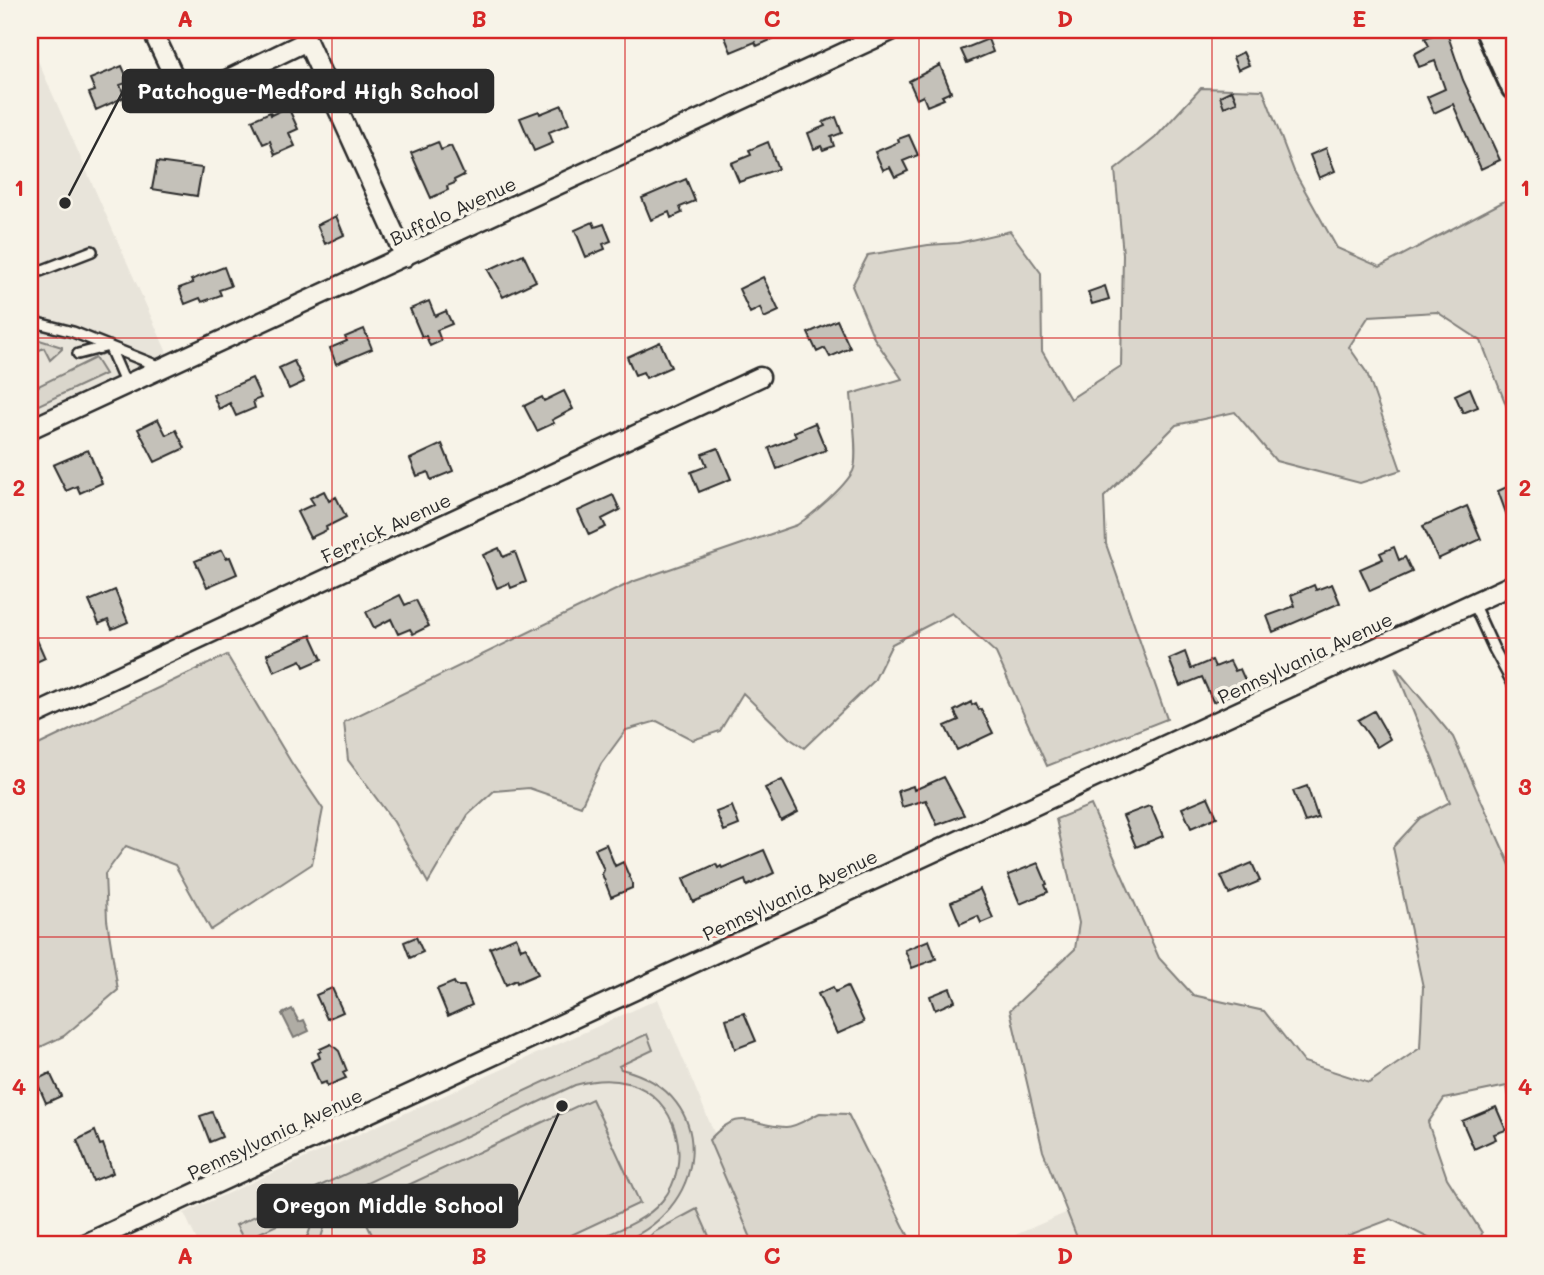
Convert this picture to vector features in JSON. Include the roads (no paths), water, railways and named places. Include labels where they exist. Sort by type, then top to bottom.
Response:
[{"type":"street","points":[[152,30],[184,100],[304,36],[405,257]]},
{"type":"street","name":"Buffalo Avenue","points":[[30,429],[893,30]]},
{"type":"street","points":[[1488,30],[1514,87]]},
{"type":"street","name":"Ferrick Avenue","points":[[30,718],[760,377]]},
{"type":"street","name":"Pennsylvania Avenue","points":[[83,1245],[1514,584]]},
{"type":"lane","points":[[30,275],[92,251]]},
{"type":"lane","points":[[30,321],[72,332],[163,368]]},
{"type":"lane","points":[[78,354],[109,346]]},
{"type":"lane","points":[[109,346],[125,385]]},
{"type":"lane","points":[[1474,603],[1514,686]]},
{"type":"place","name":"Patchogue-Medford High School","points":[[65,203]]},
{"type":"place","name":"Oregon Middle School","points":[[562,1106]]}]
